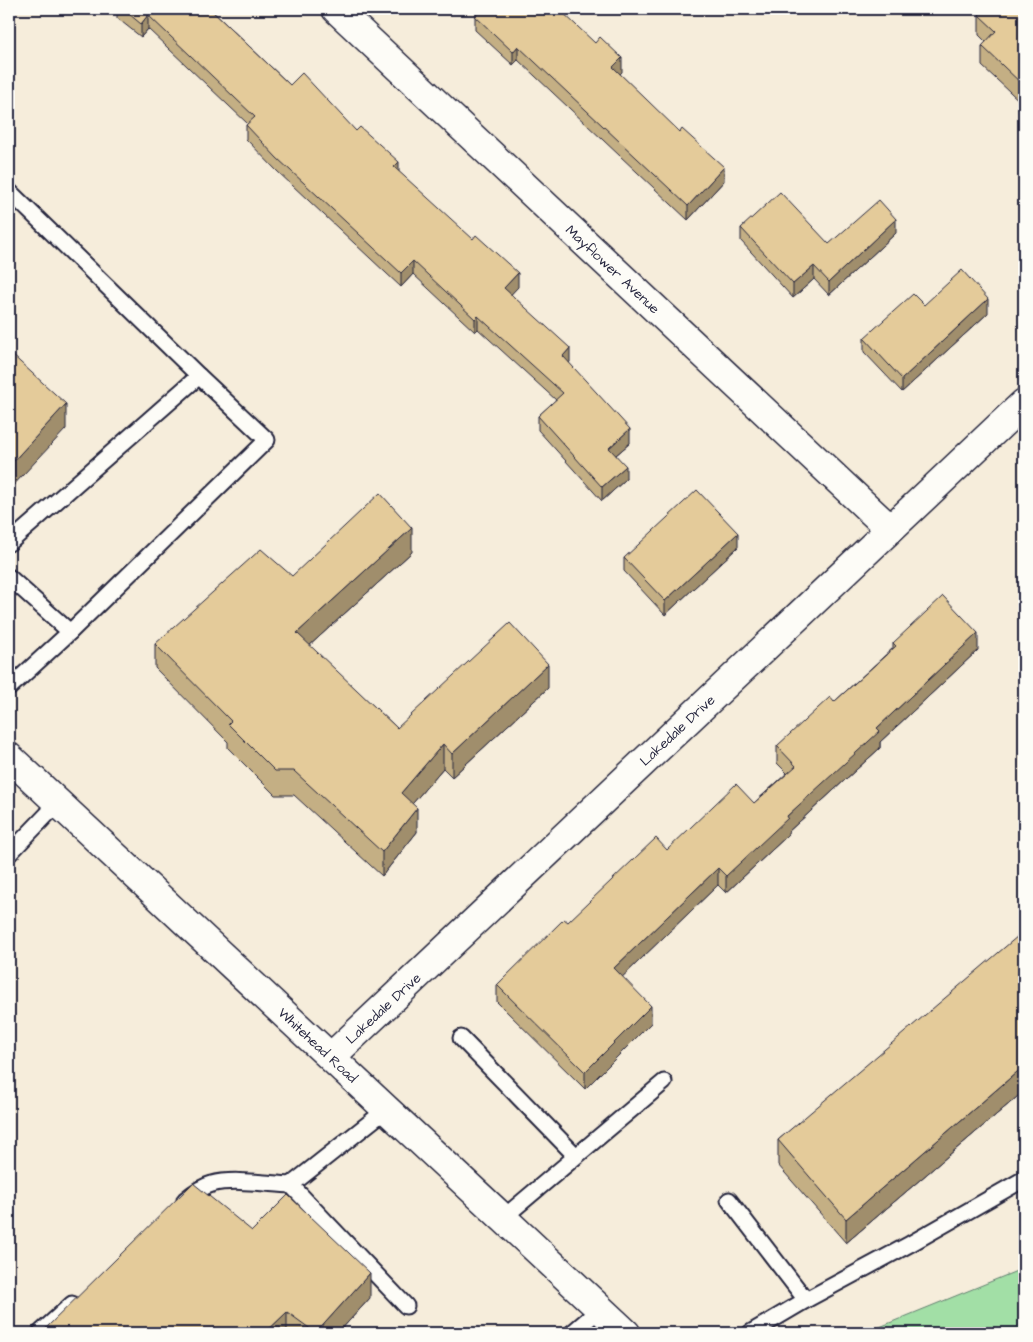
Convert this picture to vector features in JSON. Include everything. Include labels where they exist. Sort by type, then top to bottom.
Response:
[{"type":"street","name":"Mayflower Avenue","points":[[336,9],[890,529]]},
{"type":"street","name":"Lakedale Drive","points":[[331,1057],[1024,403]]},
{"type":"street","name":"Whitehead Road","points":[[9,757],[626,1333]]},
{"type":"lane","points":[[9,191],[199,376],[268,440],[70,632],[9,688]]},
{"type":"lane","points":[[9,543],[199,376]]},
{"type":"lane","points":[[9,576],[70,632]]},
{"type":"lane","points":[[9,854],[58,802]]},
{"type":"lane","points":[[461,1038],[576,1156]]},
{"type":"lane","points":[[503,1218],[664,1082]]},
{"type":"lane","points":[[173,1210],[196,1191],[212,1184],[228,1182],[291,1184],[387,1109]]},
{"type":"lane","points":[[750,1333],[1024,1179]]},
{"type":"lane","points":[[291,1184],[406,1306]]},
{"type":"lane","points":[[729,1200],[806,1300]]},
{"type":"lane","points":[[40,1333],[82,1294]]},
{"type":"lane","points":[[572,1333],[600,1309]]},
{"type":"green space","points":[[1024,1268],[1024,1333],[865,1333]]},
{"type":"building","points":[[123,9],[210,9],[290,85],[302,73],[356,131],[360,127],[399,162],[394,167],[473,239],[476,235],[518,273],[504,288],[570,348],[563,356],[630,429],[609,448],[626,466],[602,487],[538,416],[563,393],[478,316],[475,319],[413,261],[401,273],[277,158],[246,125],[255,117],[148,15],[141,24]]},
{"type":"building","points":[[482,9],[559,9],[595,43],[600,37],[622,58],[613,67],[680,132],[682,129],[724,167],[688,206],[518,46],[513,52],[475,16]]},
{"type":"building","points":[[985,9],[1024,9],[1024,86],[982,46],[996,31],[979,15]]},
{"type":"building","points":[[780,192],[829,244],[879,200],[896,219],[829,282],[814,266],[793,284],[741,228]]},
{"type":"building","points":[[962,270],[988,299],[902,379],[864,338],[913,294],[924,305]]},
{"type":"building","points":[[9,352],[66,404],[9,466]]},
{"type":"building","points":[[697,490],[738,533],[665,601],[624,558]]},
{"type":"building","points":[[380,493],[412,528],[297,633],[397,728],[510,623],[548,664],[452,754],[443,744],[401,793],[417,808],[382,852],[294,771],[275,771],[228,724],[231,721],[155,644],[261,549],[292,576]]},
{"type":"building","points":[[943,596],[978,633],[877,728],[880,731],[787,816],[788,818],[726,876],[718,868],[614,968],[651,1006],[585,1072],[497,985],[564,919],[568,922],[656,838],[667,850],[736,784],[754,803],[796,766],[777,746],[830,697],[834,702],[896,646],[893,643]]},
{"type":"building","points":[[1018,936],[1024,943],[1024,1066],[846,1219],[778,1140]]},
{"type":"building","points":[[193,1183],[252,1231],[288,1195],[370,1273],[316,1333],[287,1312],[265,1333],[41,1333]]}]
